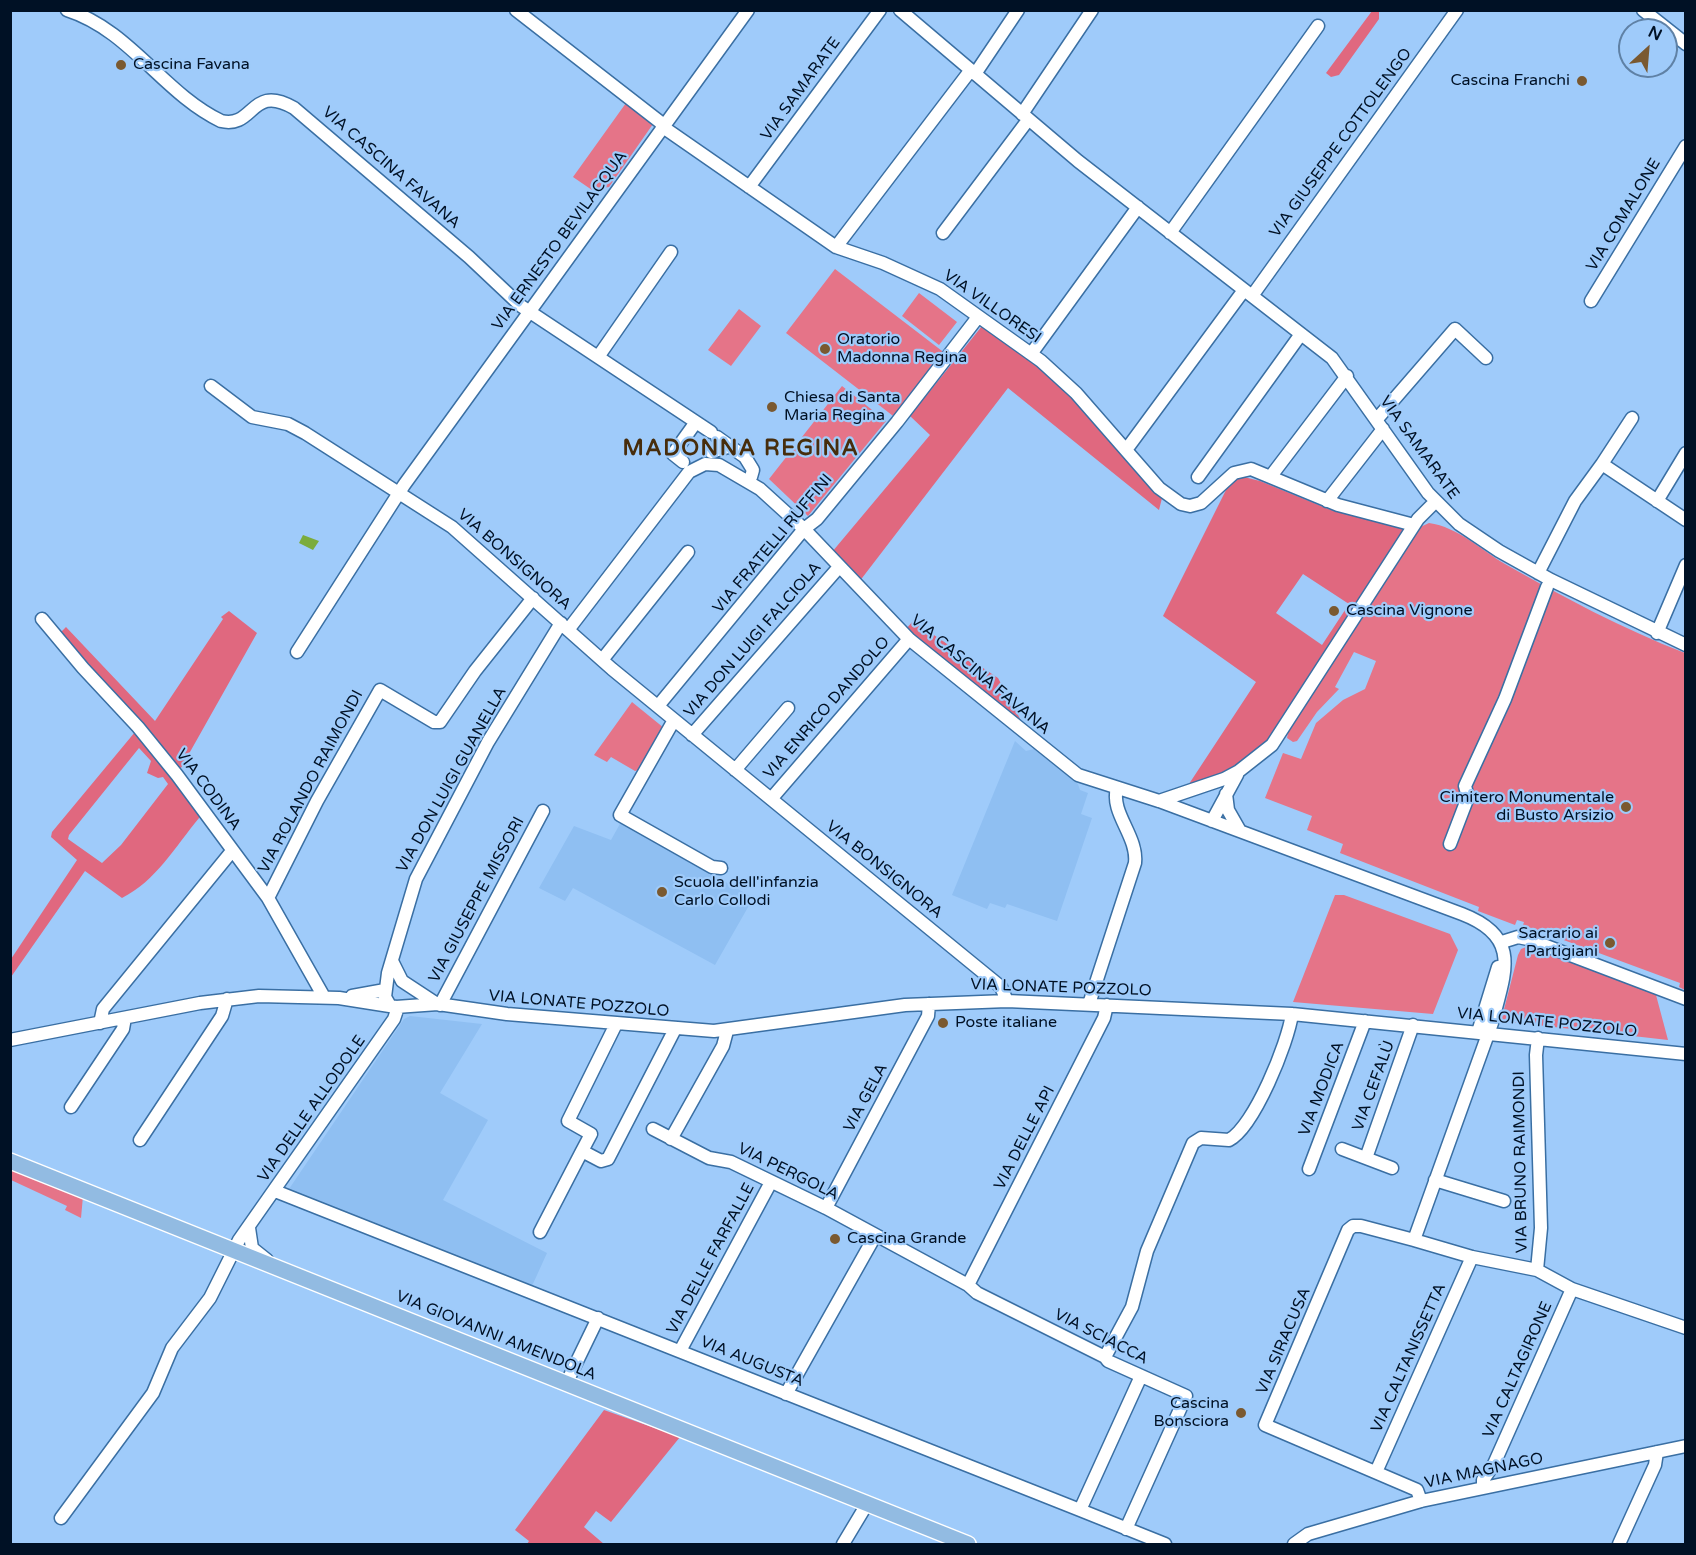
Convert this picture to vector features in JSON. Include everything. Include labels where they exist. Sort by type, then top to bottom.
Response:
[{"type":"main road","name":"VIA GIOVANNI AMENDOLA","points":[[10,1161],[968,1545]]},
{"type":"street","name":"VIA CASCINA FAVANA","points":[[67,10],[84,16],[107,30],[141,56],[161,78],[221,121],[230,123],[238,121],[267,100],[277,100],[294,108],[469,256],[521,306],[731,446],[749,461],[753,470],[751,477]]},
{"type":"street","name":"VIA VILLORESI","points":[[516,10],[610,81],[660,122],[663,128],[836,248],[884,263],[931,284],[1031,354],[1069,386],[1159,488],[1185,506],[1201,503],[1238,471],[1251,469],[1327,501],[1414,525]]},
{"type":"street","name":"VIA ERNESTO BEVILACQUA","points":[[399,492],[748,10]]},
{"type":"street","name":"VIA SAMARATE","points":[[750,187],[880,10]]},
{"type":"street","name":"VIA SAMARATE","points":[[900,10],[1025,117],[1332,358],[1435,502],[1469,532],[1538,573],[1657,633],[1686,645]]},
{"type":"street","points":[[912,21],[920,10]]},
{"type":"street","points":[[836,248],[1018,10]]},
{"type":"street","points":[[943,233],[1025,117],[1092,10]]},
{"type":"street","name":"VIA GIUSEPPE COTTOLENGO","points":[[1248,293],[1457,10]]},
{"type":"street","points":[[1643,10],[1686,44]]},
{"type":"street","points":[[1170,232],[1318,26]]},
{"type":"street","name":"VIA COMALONE","points":[[1592,301],[1686,146]]},
{"type":"street","points":[[1031,354],[1138,207]]},
{"type":"street","points":[[598,357],[672,252]]},
{"type":"street","points":[[1126,450],[1248,293]]},
{"type":"street","name":"VIA FRATELLI RUFFINI","points":[[658,706],[804,529],[818,519],[978,317]]},
{"type":"street","points":[[1327,501],[1380,424],[1455,329],[1486,358]]},
{"type":"street","points":[[1198,477],[1301,334]]},
{"type":"street","points":[[1271,476],[1347,376]]},
{"type":"street","name":"VIA BONSIGNORA","points":[[211,386],[252,417],[296,428],[452,527],[602,660],[1001,987],[1007,1001]]},
{"type":"street","points":[[1538,573],[1575,501],[1602,465],[1632,418]]},
{"type":"street","points":[[683,462],[674,454],[691,419]]},
{"type":"street","points":[[711,452],[731,446]]},
{"type":"street","points":[[1657,501],[1686,453]]},
{"type":"street","name":"VIA CASCINA FAVANA","points":[[686,475],[701,465],[719,465],[748,480],[782,507],[909,639],[1074,773],[1159,801],[1475,919],[1493,931],[1503,949]]},
{"type":"street","points":[[1602,465],[1686,520]]},
{"type":"street","name":"VIA DON LUIGI GUANELLA","points":[[386,989],[418,873],[493,734],[565,627],[686,475]]},
{"type":"street","points":[[297,652],[399,492]]},
{"type":"street","points":[[1159,801],[1210,785],[1239,771],[1267,750],[1280,735],[1414,525],[1435,502]]},
{"type":"street","points":[[602,660],[688,552]]},
{"type":"street","points":[[1657,633],[1686,565]]},
{"type":"street","name":"VIA DON LUIGI FALCIOLA","points":[[692,735],[839,567]]},
{"type":"street","points":[[1450,844],[1468,797],[1466,786],[1505,699],[1548,586]]},
{"type":"street","name":"VIA ROLANDO RAIMONDI","points":[[268,898],[317,801],[380,690],[434,722],[440,722],[480,665],[533,598]]},
{"type":"street","name":"VIA CODINA","points":[[42,619],[145,735],[268,898],[324,997]]},
{"type":"street","name":"VIA ENRICO DANDOLO","points":[[771,799],[909,639]]},
{"type":"street","points":[[735,770],[788,708]]},
{"type":"street","points":[[674,720],[620,815],[712,867],[721,868]]},
{"type":"street","points":[[1212,821],[1239,771]]},
{"type":"street","points":[[1089,1004],[1135,863],[1133,839],[1115,799],[1117,788]]},
{"type":"street","points":[[1226,792],[1228,810],[1240,831]]},
{"type":"street","name":"VIA GIUSEPPE MISSORI","points":[[439,1005],[543,811]]},
{"type":"street","points":[[100,1023],[103,1009],[232,851]]},
{"type":"street","points":[[1538,1270],[1472,1257],[1414,1240],[1483,1032],[1490,989],[1503,949],[1518,937],[1528,939],[1686,999]]},
{"type":"street","points":[[392,962],[405,983],[411,993],[398,1005],[385,997],[386,989],[392,982],[405,983],[439,1005]]},
{"type":"street","points":[[10,1040],[227,999],[259,996],[339,998],[386,989]]},
{"type":"street","name":"VIA LONATE POZZOLO","points":[[339,998],[398,1005],[439,1005],[616,1024],[727,1031],[929,1004],[1007,1001],[1089,1004],[1292,1014],[1686,1054]]},
{"type":"street","points":[[140,1140],[222,1016],[227,999]]},
{"type":"street","name":"VIA GELA","points":[[826,1208],[928,1017],[929,1004]]},
{"type":"street","name":"VIA DELLE ALLODOLE","points":[[61,1518],[153,1392],[168,1355],[210,1298],[232,1250],[394,1019],[398,1005]]},
{"type":"street","name":"VIA DELLE API","points":[[968,1286],[1104,1018],[1107,1005]]},
{"type":"street","points":[[1105,1357],[1132,1307],[1147,1251],[1193,1143],[1201,1138],[1229,1140],[1244,1129],[1282,1051],[1292,1014]]},
{"type":"street","points":[[71,1107],[123,1029],[125,1018]]},
{"type":"street","name":"VIA MODICA","points":[[1310,1169],[1365,1021]]},
{"type":"street","points":[[540,1232],[591,1134],[568,1121],[616,1024]]},
{"type":"street","name":"VIA CEFALÙ","points":[[1366,1158],[1413,1025]]},
{"type":"street","points":[[582,1151],[602,1161],[608,1159],[675,1029]]},
{"type":"street","points":[[671,1139],[724,1042],[727,1031]]},
{"type":"street","name":"VIA BRUNO RAIMONDI","points":[[1538,1038],[1536,1055],[1541,1228],[1538,1270],[1572,1289],[1686,1328]]},
{"type":"street","name":"VIA PERGOLA","points":[[653,1129],[709,1158],[731,1162],[826,1208],[875,1236]]},
{"type":"street","name":"VIA CEFALÙ","points":[[1342,1149],[1392,1168]]},
{"type":"street","points":[[1435,1180],[1504,1201]]},
{"type":"street","name":"VIA DELLE FARFALLE","points":[[680,1351],[771,1182]]},
{"type":"street","name":"VIA AUGUSTA","points":[[275,1191],[1080,1510]]},
{"type":"street","name":"VIA SIRACUSA","points":[[1414,1240],[1361,1226],[1353,1226],[1348,1230],[1265,1425],[1417,1490],[1421,1501]]},
{"type":"street","points":[[249,1228],[249,1242],[254,1251],[291,1274]]},
{"type":"street","points":[[786,1394],[875,1236]]},
{"type":"street","name":"VIA SCIACCA","points":[[875,1236],[977,1293],[1105,1357],[1108,1361],[1186,1396],[1126,1529]]},
{"type":"street","name":"VIA CALTANISSETTA","points":[[1376,1472],[1472,1257]]},
{"type":"street","name":"VIA CALTAGIRONE","points":[[1483,1488],[1485,1478],[1494,1464],[1572,1289]]},
{"type":"street","points":[[566,1384],[598,1318]]},
{"type":"street","points":[[1141,1376],[1080,1510],[1165,1545]]},
{"type":"street","name":"VIA MAGNAGO","points":[[1294,1545],[1308,1534],[1421,1501],[1686,1446]]},
{"type":"street","points":[[1619,1545],[1655,1465],[1657,1452]]},
{"type":"street","name":"VIA CALTAGIRONE","points":[[1494,1464],[1498,1485]]},
{"type":"street","points":[[843,1545],[867,1504]]},
{"type":"shaded area","points":[[1372,11],[1379,12],[1379,19],[1339,75],[1331,77],[1326,73]]},
{"type":"shaded area","points":[[626,103],[653,124],[609,187],[592,190],[573,177]]},
{"type":"shaded area","points":[[835,269],[946,354],[897,419],[786,333]]},
{"type":"shaded area","points":[[919,293],[957,322],[939,345],[902,316]]},
{"type":"shaded area","points":[[739,309],[761,326],[731,366],[708,350]]},
{"type":"shaded area","points":[[982,326],[1022,351],[1063,388],[1162,498],[1159,510],[1008,388],[859,582],[832,552],[930,435],[910,416]]},
{"type":"shaded area","points":[[842,386],[886,421],[808,516],[769,479]]},
{"type":"shaded area","points":[[1244,477],[1260,481],[1331,510],[1407,528],[1267,744],[1215,779],[1187,787],[1256,682],[1163,616],[1232,478]],"holes":[[[1303,574],[1349,604],[1322,645],[1276,613]]]},
{"type":"shaded area","points":[[1429,523],[1450,529],[1505,564],[1594,612],[1685,653],[1685,990],[1679,987],[1680,983],[1523,925],[1524,922],[1517,920],[1515,925],[1478,911],[1479,907],[1340,853],[1343,844],[1307,830],[1312,816],[1265,798],[1283,753],[1301,759],[1316,723],[1343,700],[1365,689],[1376,661],[1354,652],[1335,687],[1339,689],[1317,712],[1297,741],[1293,742],[1287,738],[1289,729],[1416,529]]},
{"type":"shaded area","points":[[303,535],[319,541],[313,550],[299,543]]},
{"type":"shaded area","points":[[229,611],[257,633],[177,775],[56,637],[66,627],[155,721],[223,619],[221,617]]},
{"type":"shaded area","points":[[913,621],[998,678],[1025,728],[906,629]]},
{"type":"shaded area","points":[[632,702],[664,728],[642,769],[635,771],[611,757],[607,762],[594,755]]},
{"type":"shaded area","points":[[135,732],[199,814],[199,818],[155,873],[122,898],[85,871],[11,977],[11,959],[77,860],[51,837],[52,832]],"holes":[[[139,748],[151,761],[147,773],[158,778],[163,777],[168,784],[121,845],[102,863],[68,839]]]},
{"type":"shaded area","points":[[1015,741],[1026,751],[1034,749],[1078,784],[1080,790],[1088,793],[1081,814],[1092,818],[1057,921],[1007,904],[1005,908],[990,903],[987,909],[952,895]]},
{"type":"shaded area","name":"Scuola dell'infanzia Carlo Collodi","points":[[621,822],[750,896],[751,902],[715,965],[573,888],[565,901],[539,888],[574,826],[611,840]]},
{"type":"shaded area","points":[[1335,895],[1344,895],[1450,934],[1458,950],[1433,1014],[1293,1002]]},
{"type":"shaded area","points":[[1529,946],[1656,995],[1668,1040],[1501,1021],[1518,955],[1521,949]]},
{"type":"shaded area","points":[[410,1016],[482,1024],[440,1093],[488,1120],[443,1200],[547,1253],[532,1286],[289,1189],[404,1019]]},
{"type":"shaded area","points":[[11,1167],[83,1196],[81,1218],[65,1210],[67,1206],[11,1180]]},
{"type":"shaded area","points":[[604,1410],[680,1437],[611,1522],[596,1511],[584,1527],[604,1544],[527,1544],[529,1541],[515,1530]]},
{"type":"place","name":"Cascina Favana","points":[[121,65]]},
{"type":"place","name":"Cascina Franchi","points":[[1582,81]]},
{"type":"place","name":"Oratorio Madonna Regina","points":[[825,349]]},
{"type":"place","name":"Chiesa di Santa Maria Regina","points":[[772,407]]},
{"type":"place","name":"Cascina Vignone","points":[[1334,611]]},
{"type":"place","name":"Cimitero Monumentale di Busto Arsizio","points":[[1626,807]]},
{"type":"place","name":"Scuola dell'infanzia Carlo Collodi","points":[[662,892]]},
{"type":"place","name":"Sacrario ai Partigiani","points":[[1610,943]]},
{"type":"place","name":"Poste italiane","points":[[943,1023]]},
{"type":"place","name":"Cascina Grande","points":[[835,1239]]},
{"type":"place","name":"Cascina Bonsciora","points":[[1241,1413]]},
{"type":"district","name":"MADONNA REGINA","points":[[741,449]]}]
